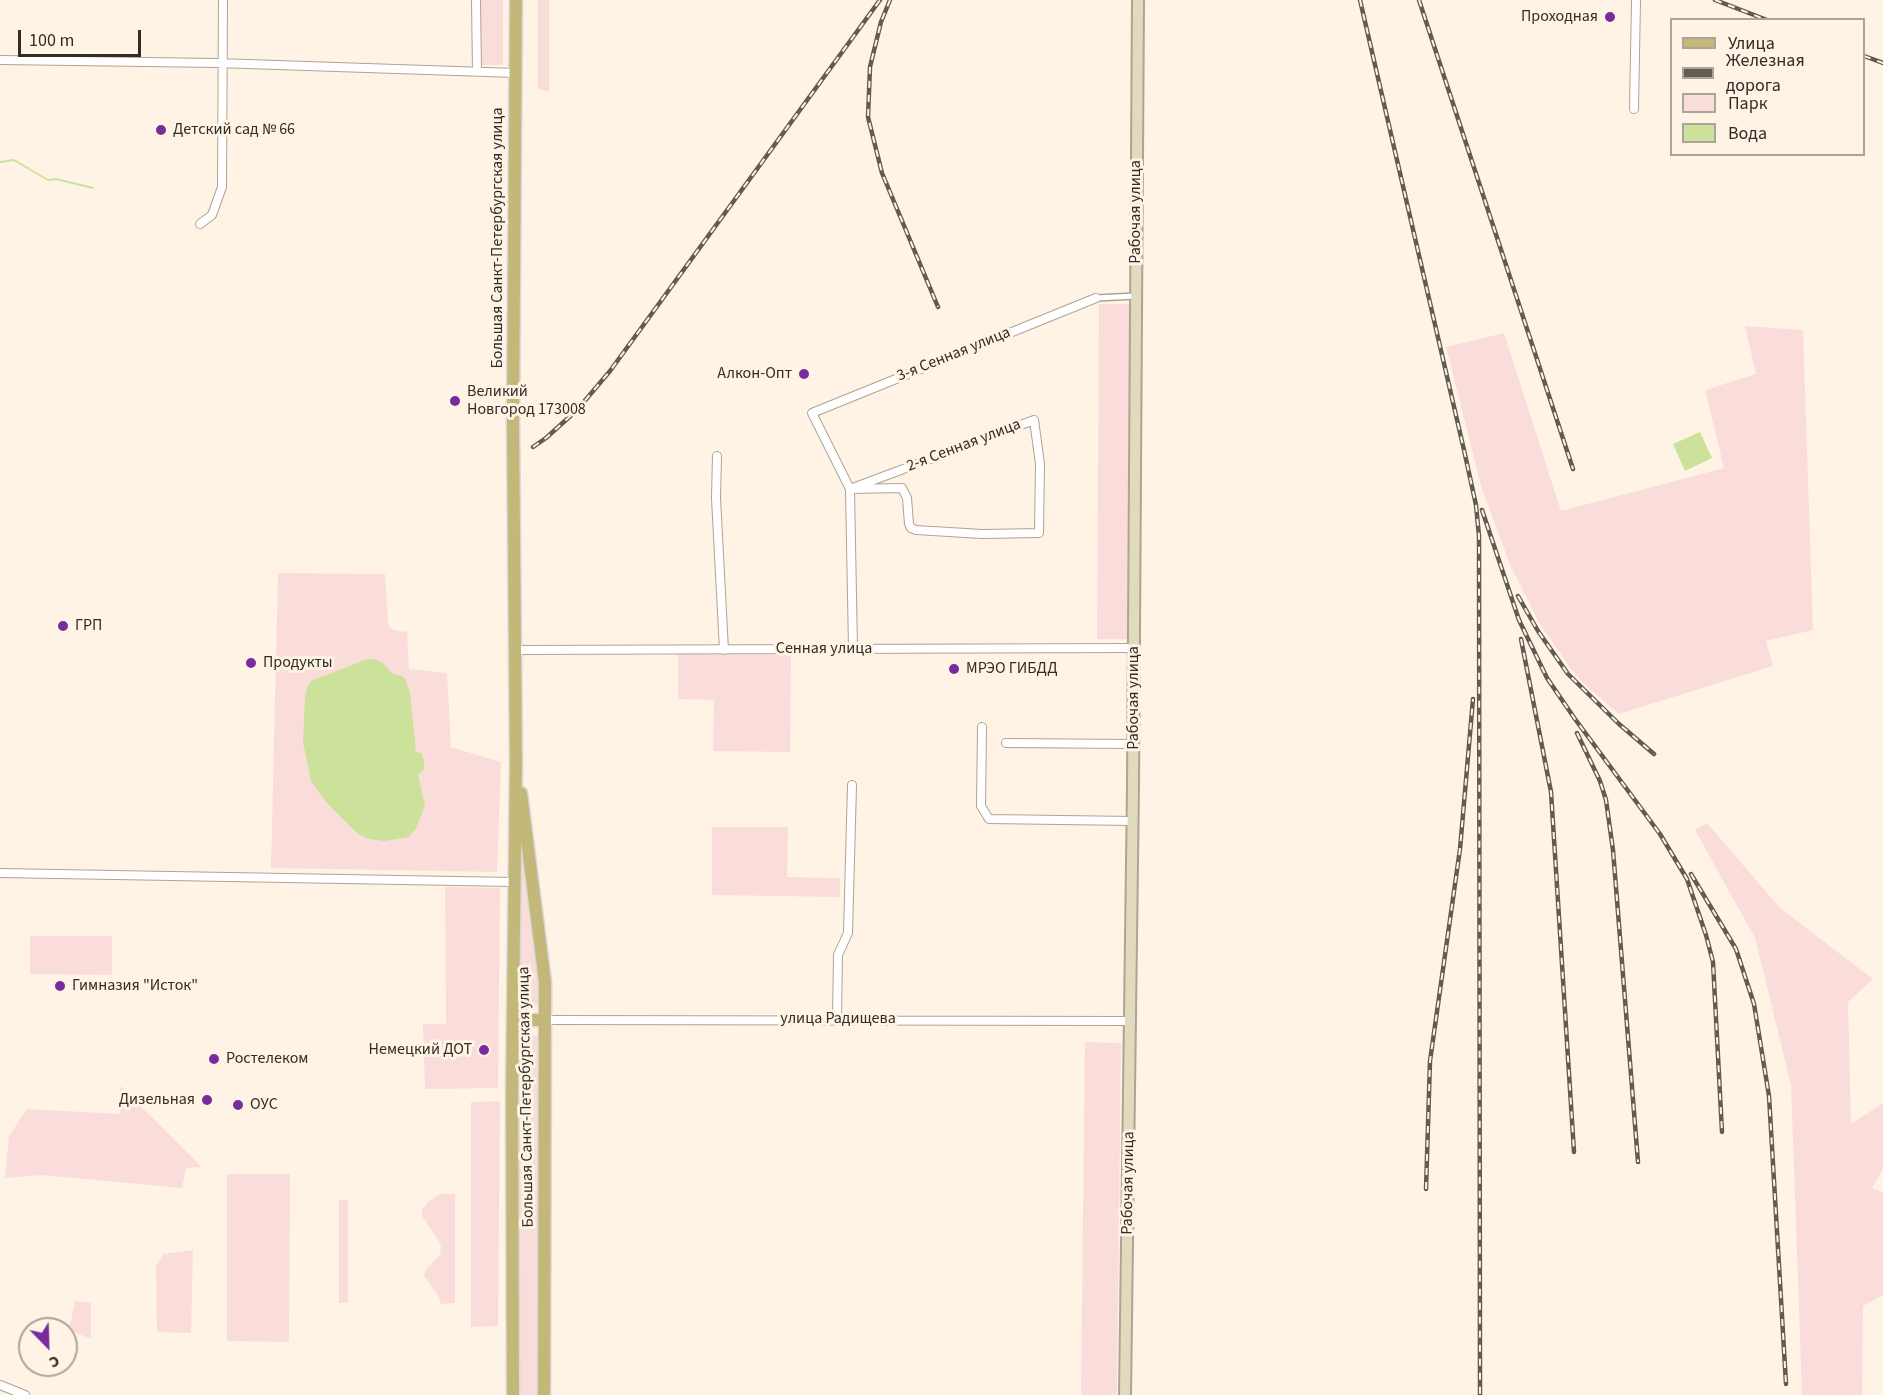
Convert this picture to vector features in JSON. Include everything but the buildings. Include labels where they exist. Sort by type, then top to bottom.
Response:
[{"type":"main road","name":"Большая Санкт-Петербургская улица","points":[[513,1395],[516,765],[513,421],[516,0]]},
{"type":"main road","name":"Рабочая улица","points":[[1125,1395],[1133,821],[1138,0]]},
{"type":"main road","name":"Большая Санкт-Петербургская улица","points":[[516,765],[525,814],[544,973],[544,1395]]},
{"type":"main road","points":[[513,1020],[544,1020]]},
{"type":"street","points":[[200,224],[212,215],[222,187],[223,0]]},
{"type":"street","points":[[476,0],[477,71]]},
{"type":"street","points":[[1634,109],[1636,0]]},
{"type":"street","points":[[0,60],[516,73]]},
{"type":"street","points":[[1096,298],[1136,296]]},
{"type":"street","name":"3-я Сенная улица","points":[[850,489],[812,413],[1096,298]]},
{"type":"street","name":"2-я Сенная улица","points":[[1034,420],[1040,464],[1039,533],[982,534],[916,530],[909,524],[907,498],[902,488],[850,489],[1034,420]]},
{"type":"street","points":[[717,456],[716,498],[724,650]]},
{"type":"street","points":[[850,489],[853,649]]},
{"type":"street","name":"Сенная улица","points":[[514,650],[1134,648]]},
{"type":"street","points":[[981,727],[981,806],[989,819],[1133,821]]},
{"type":"street","points":[[1006,743],[1133,744]]},
{"type":"street","points":[[837,1019],[838,955],[848,933],[852,785]]},
{"type":"street","points":[[0,873],[514,882]]},
{"type":"street","name":"улица Радищева","points":[[544,1020],[1131,1021]]},
{"type":"street","points":[[0,1384],[25,1395]]},
{"type":"green space","points":[[479,0],[503,0],[503,65],[479,65]]},
{"type":"green space","points":[[538,0],[549,0],[549,92],[538,89]]},
{"type":"green space","points":[[1099,304],[1130,304],[1128,639],[1097,639]]},
{"type":"green space","points":[[1745,326],[1803,330],[1813,630],[1766,641],[1773,666],[1619,714],[1585,685],[1571,669],[1541,626],[1511,567],[1482,489],[1446,347],[1504,333],[1561,511],[1724,468],[1705,390],[1756,374]]},
{"type":"green space","points":[[278,573],[385,574],[388,624],[393,630],[407,632],[409,669],[447,673],[451,747],[501,762],[497,872],[271,868]]},
{"type":"green space","points":[[678,654],[791,655],[790,752],[713,751],[714,700],[678,699]]},
{"type":"green space","points":[[1707,823],[1780,908],[1873,979],[1848,1002],[1851,1124],[1883,1103],[1883,1169],[1872,1188],[1883,1193],[1883,1295],[1863,1306],[1862,1395],[1802,1395],[1791,1085],[1755,938],[1695,830]]},
{"type":"green space","points":[[519,826],[538,974],[539,1002],[528,1010],[519,1007],[517,1002]]},
{"type":"green space","points":[[712,827],[788,827],[787,877],[840,878],[840,897],[712,895]]},
{"type":"green space","points":[[445,887],[500,888],[498,1088],[425,1089],[423,1024],[446,1024]]},
{"type":"green space","points":[[30,936],[112,936],[112,975],[30,974]]},
{"type":"green space","points":[[529,1032],[541,1039],[539,1395],[516,1395],[517,1040]]},
{"type":"green space","points":[[1085,1042],[1121,1043],[1117,1395],[1081,1395]]},
{"type":"green space","points":[[120,1086],[202,1167],[186,1168],[182,1188],[42,1175],[5,1178],[9,1136],[27,1109],[120,1114]]},
{"type":"green space","points":[[500,1101],[498,1326],[471,1327],[471,1102]]},
{"type":"green space","points":[[227,1174],[290,1174],[289,1342],[227,1341]]},
{"type":"green space","points":[[440,1194],[455,1194],[455,1303],[441,1304],[439,1297],[424,1276],[426,1269],[440,1255],[441,1247],[422,1216],[422,1210],[428,1202]]},
{"type":"green space","points":[[339,1200],[348,1200],[348,1303],[339,1303]]},
{"type":"green space","points":[[193,1250],[191,1333],[157,1332],[156,1266],[163,1254]]},
{"type":"green space","points":[[75,1301],[91,1303],[91,1339],[78,1334],[78,1317],[72,1317]]},
{"type":"water","points":[[1700,432],[1712,458],[1685,471],[1673,444]]},
{"type":"water","points":[[367,659],[383,663],[392,673],[404,677],[410,692],[416,752],[421,753],[424,760],[424,769],[418,775],[425,806],[416,828],[409,837],[384,841],[369,839],[358,834],[326,802],[311,781],[303,742],[307,688],[311,681]]},
{"type":"waterway","points":[[0,162],[14,160],[48,180],[56,179],[93,188]]},
{"type":"railway","points":[[533,447],[577,410],[610,371],[880,0]]},
{"type":"railway","points":[[890,0],[881,22],[870,67],[868,117],[882,173],[938,307]]},
{"type":"railway","points":[[1360,0],[1464,450],[1476,505],[1479,536],[1480,1395]]},
{"type":"railway","points":[[1419,0],[1573,469]]},
{"type":"railway","points":[[1715,0],[1762,18]]},
{"type":"railway","points":[[1865,56],[1883,63]]},
{"type":"railway","points":[[1482,510],[1519,620],[1547,678],[1660,834],[1687,879],[1713,962],[1722,1132]]},
{"type":"railway","points":[[1518,596],[1538,631],[1568,674],[1619,724],[1654,754]]},
{"type":"railway","points":[[1521,639],[1551,792],[1574,1152]]},
{"type":"railway","points":[[1426,1189],[1430,1061],[1460,849],[1473,699]]},
{"type":"railway","points":[[1577,733],[1600,781],[1606,800],[1613,850],[1638,1162]]},
{"type":"railway","points":[[1691,874],[1736,949],[1754,1004],[1769,1096],[1786,1384]]},
{"type":"place","name":"Проходная","points":[[1610,17]]},
{"type":"place","name":"Детский сад № 66","points":[[161,130]]},
{"type":"place","name":"Алкон-Опт","points":[[804,374]]},
{"type":"place","name":"Великий Новгород 173008","points":[[455,401]]},
{"type":"place","name":"ГРП","points":[[63,626]]},
{"type":"place","name":"Продукты","points":[[251,663]]},
{"type":"place","name":"МРЭО ГИБДД","points":[[954,669]]},
{"type":"place","name":"Гимназия \"Исток\"","points":[[60,986]]},
{"type":"place","name":"Немецкий ДОТ","points":[[484,1050]]},
{"type":"place","name":"Ростелеком","points":[[214,1059]]},
{"type":"place","name":"Дизельная","points":[[207,1100]]},
{"type":"place","name":"ОУС","points":[[238,1105]]}]
